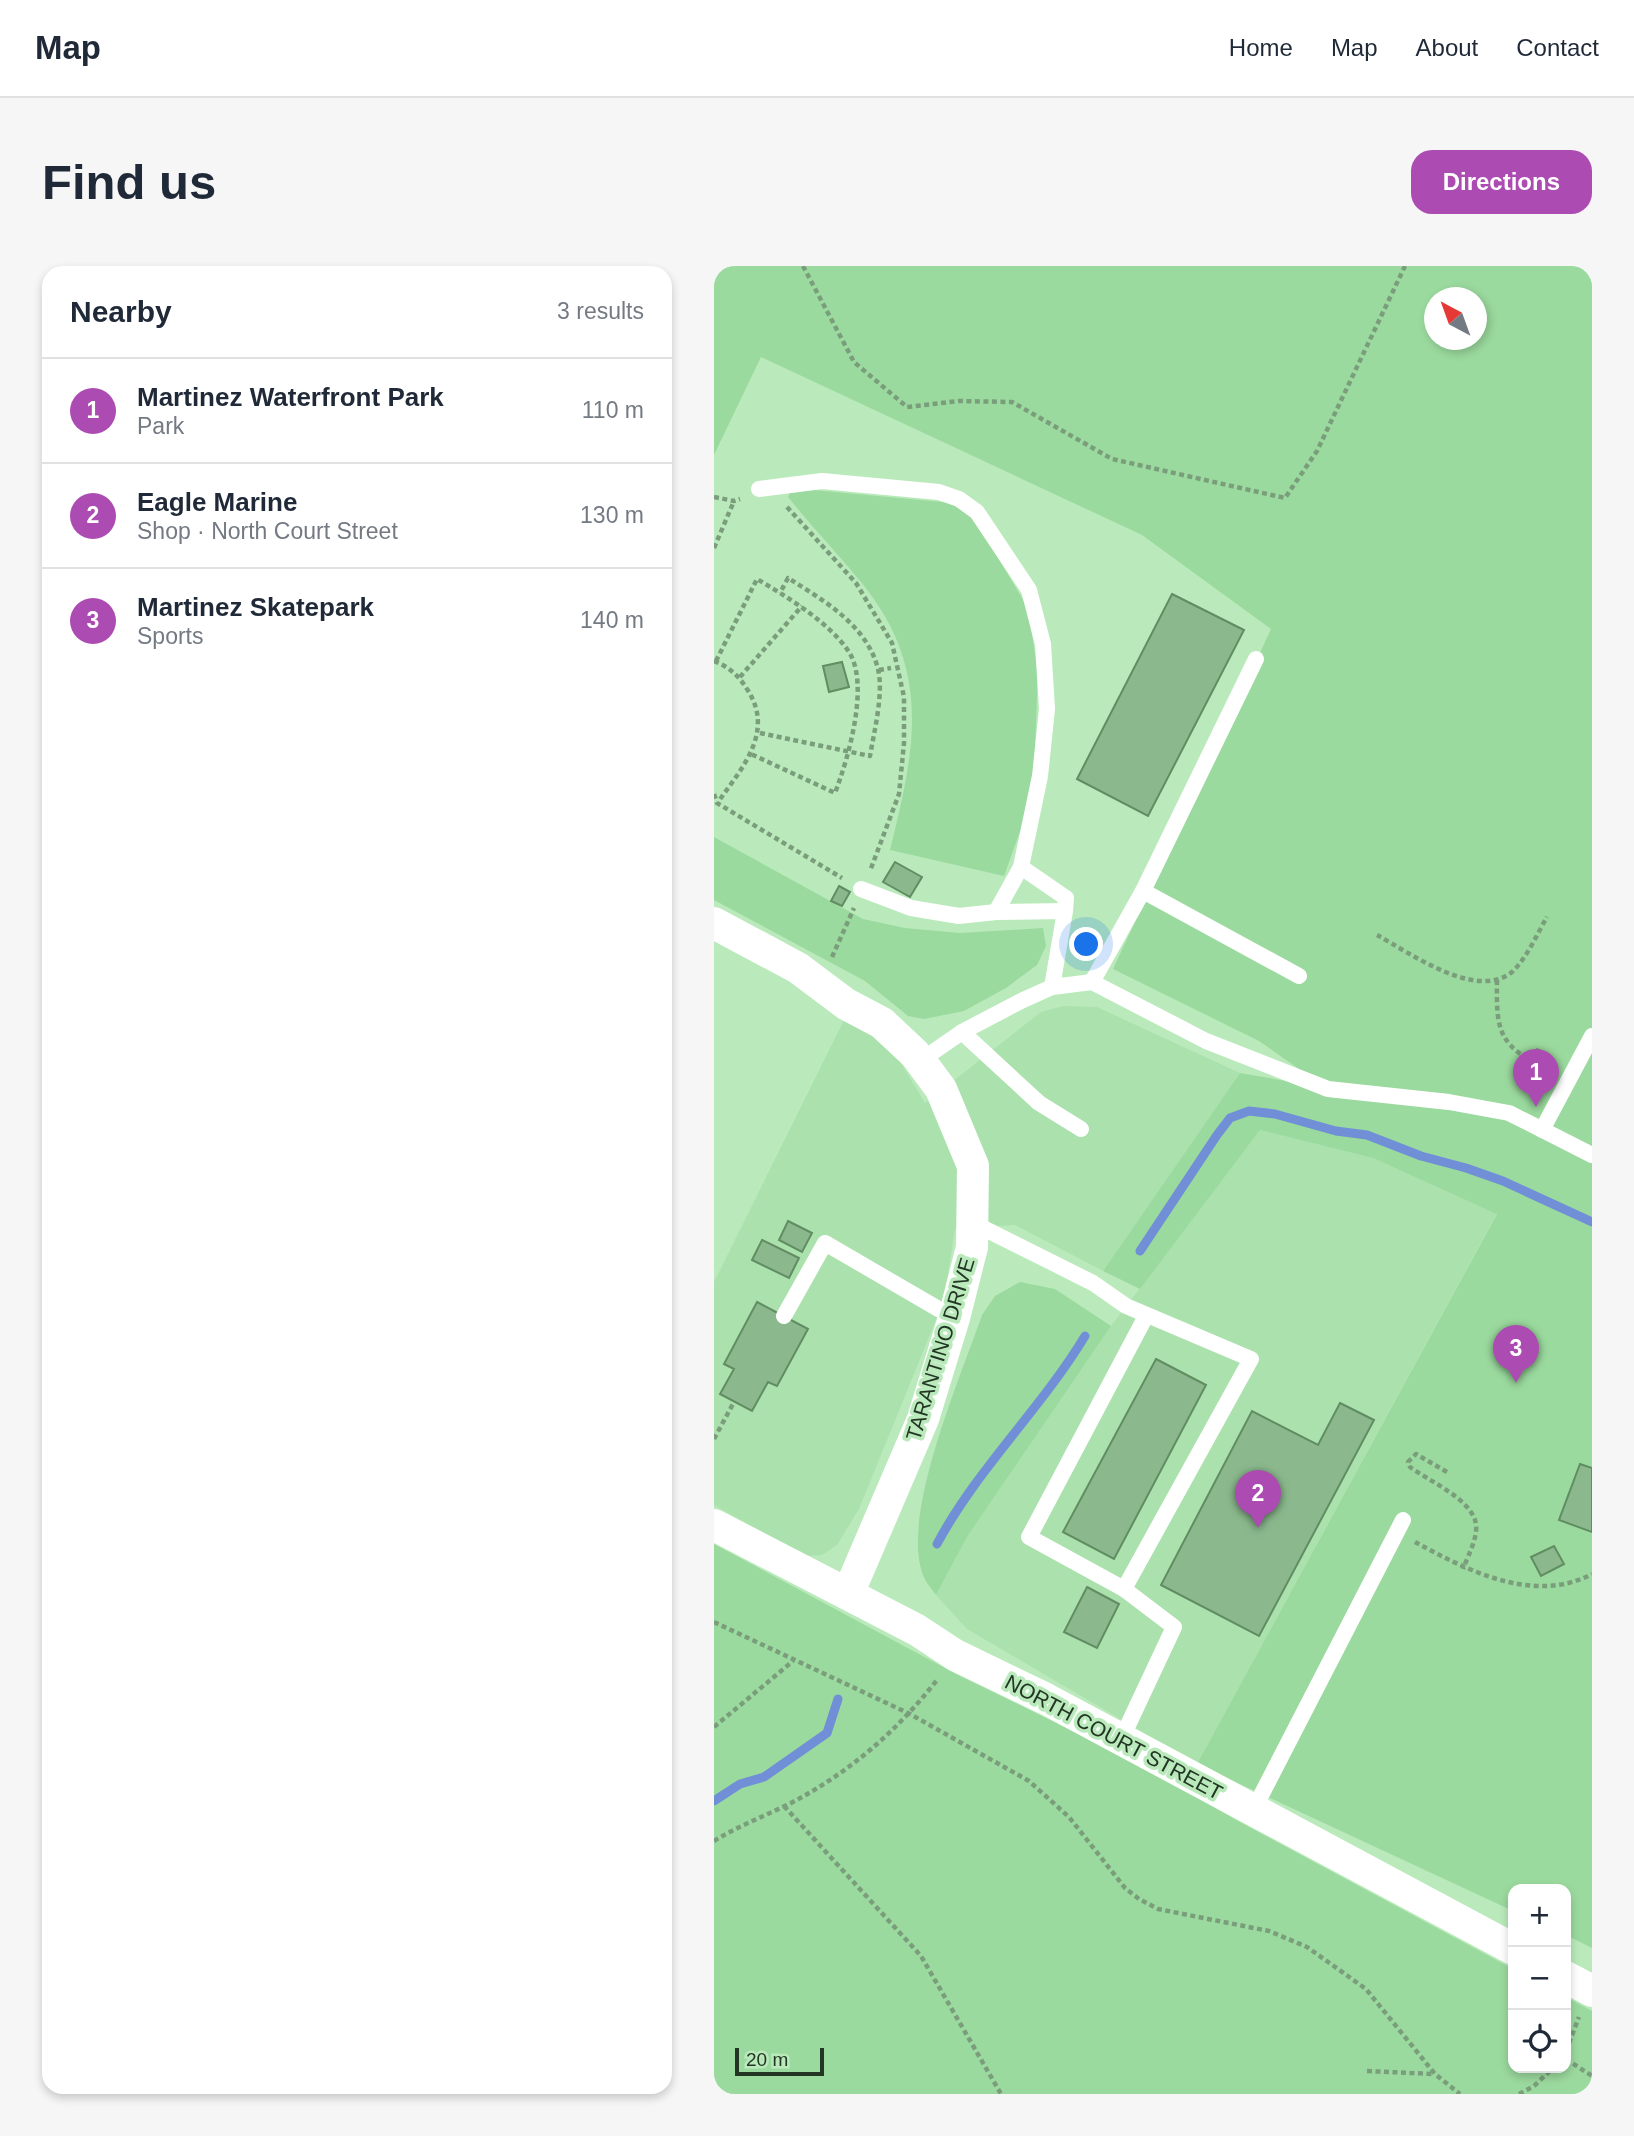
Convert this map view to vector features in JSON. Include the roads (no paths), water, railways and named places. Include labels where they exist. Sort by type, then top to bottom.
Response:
[{"type":"street","name":"TARANTINO DRIVE","points":[[714,923],[818,981],[846,1004],[882,1023],[920,1061],[941,1089],[973,1166],[972,1247],[954,1318],[923,1419],[848,1594]]},
{"type":"street","name":"NORTH COURT STREET","points":[[714,1525],[917,1630],[955,1655],[1121,1740],[1509,1947]]},
{"type":"street","points":[[1571,1984],[1586,2003]]},
{"type":"lane","points":[[759,489],[822,481],[939,492],[959,499],[977,512],[1029,590],[1043,644],[1048,709],[1040,776],[1021,867],[996,912]]},
{"type":"lane","points":[[1091,982],[1143,891],[1256,659]]},
{"type":"lane","points":[[1021,867],[1066,898],[1052,987]]},
{"type":"lane","points":[[861,889],[911,908],[959,916],[996,912],[1065,911]]},
{"type":"lane","points":[[1143,891],[1299,976]]},
{"type":"lane","points":[[920,1061],[962,1032],[1052,987],[1091,982],[1206,1041],[1328,1089],[1449,1102],[1509,1113],[1592,1156]]},
{"type":"lane","points":[[962,1032],[1039,1103],[1081,1129]]},
{"type":"lane","points":[[1542,1130],[1592,1036]]},
{"type":"lane","points":[[973,1223],[1093,1283],[1146,1316],[1251,1359],[1124,1589]]},
{"type":"lane","points":[[784,1316],[825,1243],[954,1318]]},
{"type":"lane","points":[[1121,1740],[1174,1627],[1124,1589],[1029,1537],[1146,1316]]},
{"type":"lane","points":[[1253,1811],[1404,1520]]},
{"type":"waterway","points":[[1140,1251],[1230,1118],[1249,1111],[1275,1114],[1336,1131],[1367,1135],[1421,1156],[1503,1181],[1592,1222]]},
{"type":"waterway","points":[[937,1544],[971,1490],[1049,1389],[1085,1336]]},
{"type":"waterway","points":[[714,1801],[740,1784],[764,1777],[827,1733],[838,1699]]},
{"type":"place","name":"Martinez Waterfront Park","points":[[1536,1107]]},
{"type":"place","name":"Martinez Skatepark","points":[[1516,1383]]},
{"type":"place","name":"Eagle Marine","points":[[1258,1528]]}]
